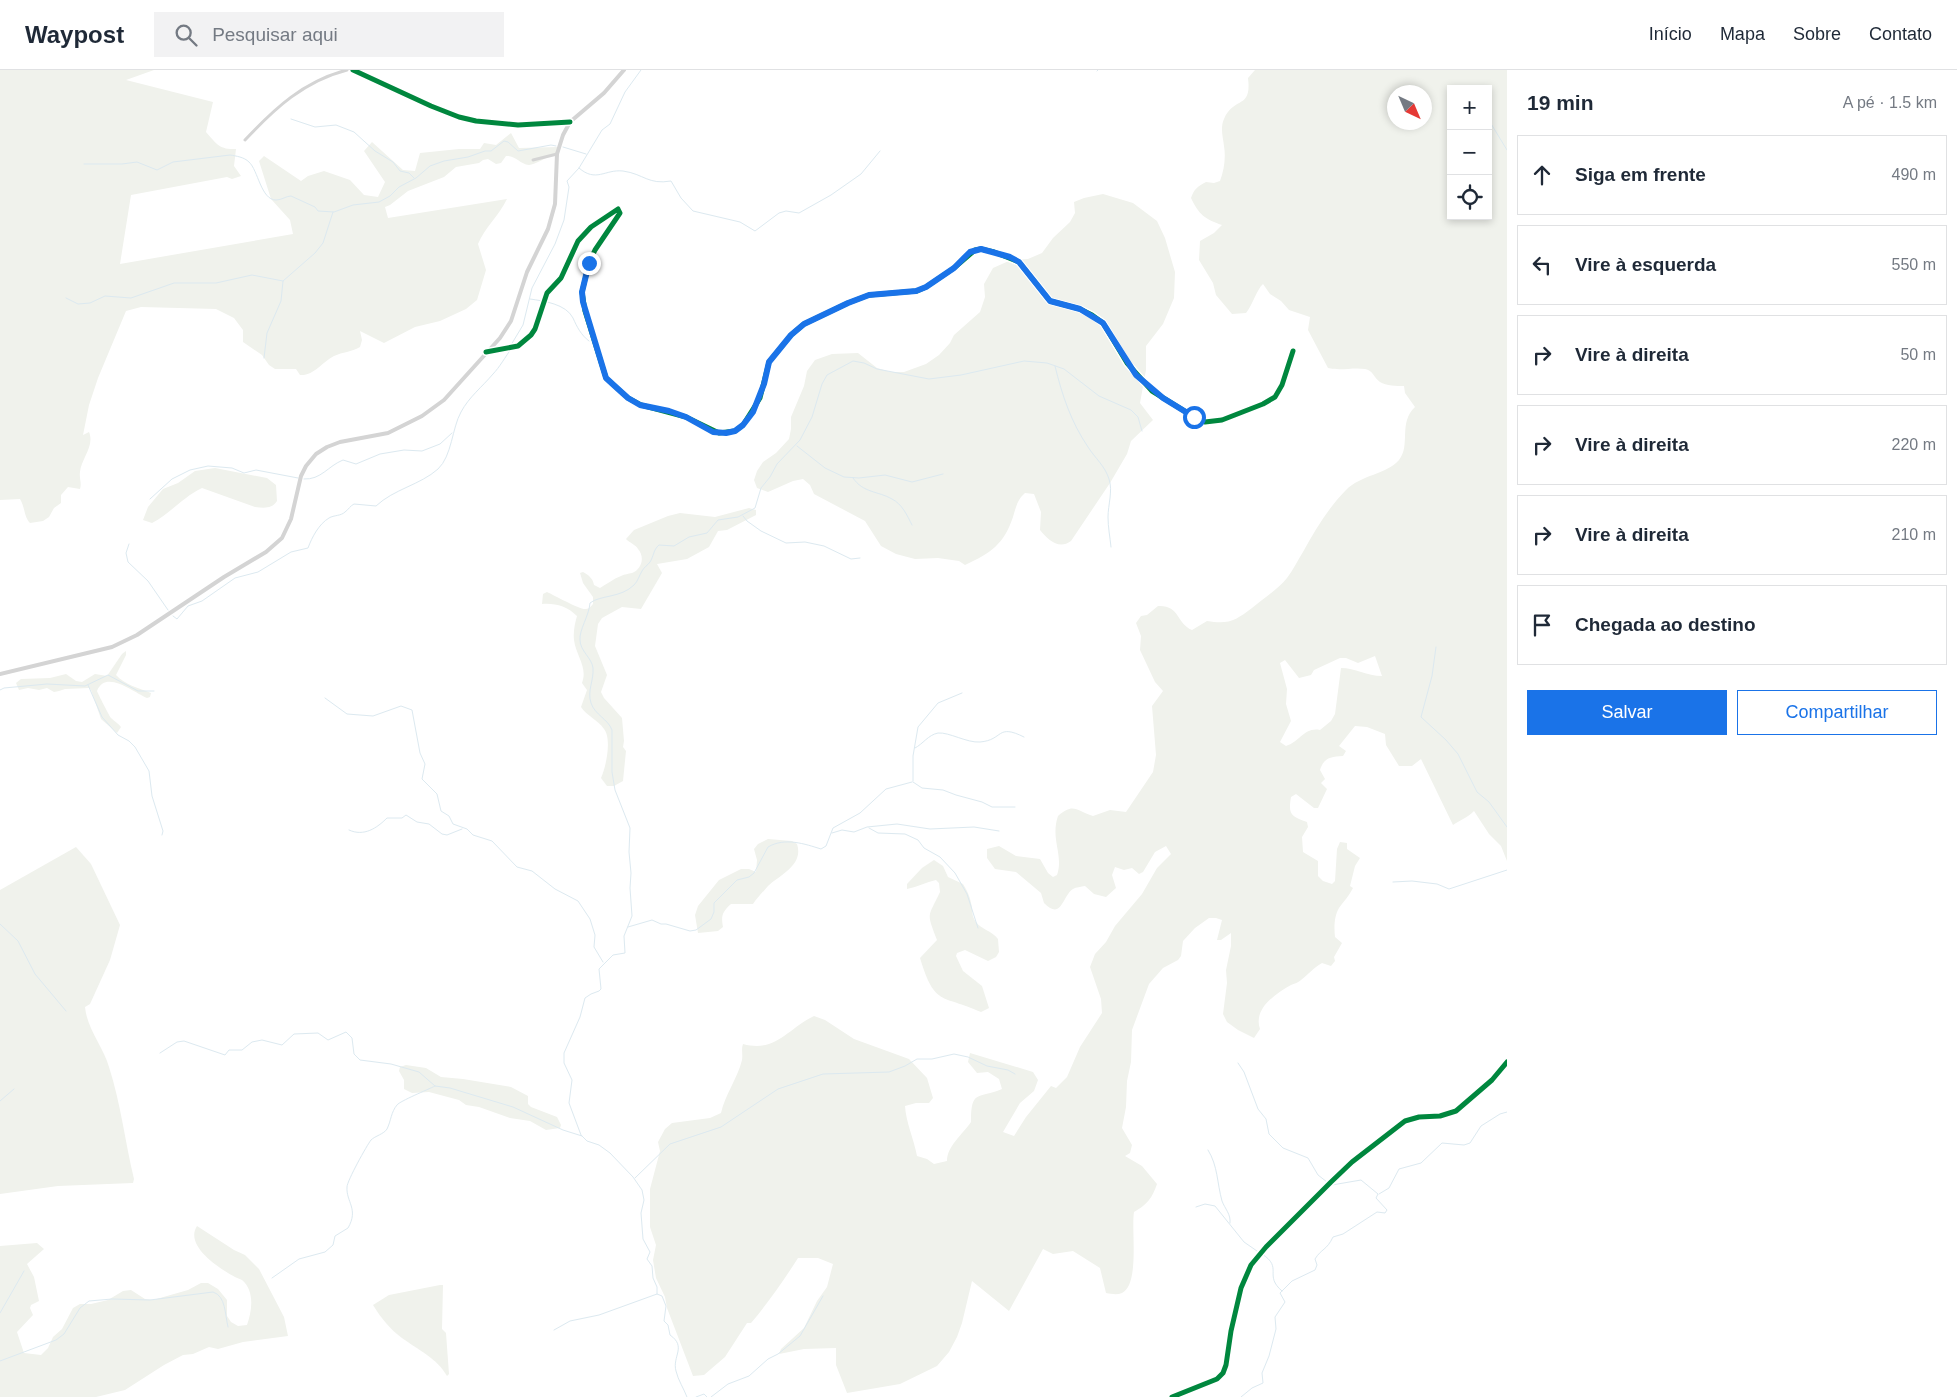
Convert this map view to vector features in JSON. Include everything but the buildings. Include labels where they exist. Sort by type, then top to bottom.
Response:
[{"type":"street","points":[[245,140],[270,114],[292,96],[318,80],[347,70]]},
{"type":"street","points":[[354,70],[431,106],[476,122],[518,125],[570,122]]},
{"type":"street","points":[[0,674],[119,644],[137,635],[224,577],[266,552],[282,538],[288,529],[301,476],[306,466],[316,454],[340,442],[388,433],[422,416],[444,400],[506,330],[511,321],[527,272],[548,229],[557,191],[557,154],[563,135],[570,122],[604,93],[624,70]]},
{"type":"street","points":[[534,160],[557,154]]},
{"type":"street","points":[[486,352],[515,347],[527,339],[534,329],[547,293],[561,278],[578,241],[591,227],[618,209],[620,213],[595,250],[589,263],[582,292],[585,311],[606,378],[628,398],[640,405],[678,414],[719,434],[735,431],[743,425],[760,398],[769,362],[791,335],[804,324],[869,295],[916,291],[926,287],[954,268],[975,250],[981,249],[1019,262],[1050,301],[1080,309],[1098,319],[1113,337],[1127,362],[1152,391],[1205,422],[1222,420],[1275,397],[1282,385],[1292,351]]},
{"type":"street","points":[[1172,1397],[1217,1379],[1223,1373],[1241,1288],[1251,1265],[1331,1182],[1352,1162],[1404,1121],[1419,1117],[1440,1116],[1456,1111],[1487,1085],[1507,1062]]},
{"type":"shaded area","points":[[0,70],[154,70],[126,80],[213,102],[206,132],[222,147],[236,149],[234,166],[241,176],[131,195],[120,264],[293,234],[290,220],[271,199],[259,161],[264,156],[301,181],[308,176],[324,171],[350,180],[364,195],[378,197],[385,182],[364,151],[372,142],[403,170],[415,171],[420,153],[480,149],[484,143],[496,145],[511,133],[519,148],[558,147],[556,154],[532,165],[506,156],[501,163],[496,164],[488,159],[479,163],[456,167],[444,177],[408,191],[385,207],[388,218],[507,199],[478,244],[486,270],[477,300],[466,309],[440,321],[415,327],[384,343],[360,331],[362,340],[360,347],[334,356],[314,371],[305,375],[300,375],[296,369],[275,369],[269,365],[262,355],[243,342],[243,330],[234,318],[216,309],[141,307],[126,311],[98,378],[89,405],[83,435],[89,432],[90,442],[81,467],[80,489],[68,487],[61,495],[61,503],[54,508],[49,517],[43,521],[30,523],[20,499],[0,500]]},
{"type":"shaded area","points":[[1255,70],[1507,70],[1507,861],[1501,846],[1489,834],[1474,811],[1453,825],[1421,759],[1412,766],[1399,766],[1386,745],[1385,734],[1367,727],[1355,726],[1339,746],[1346,751],[1343,756],[1326,760],[1320,770],[1325,779],[1321,783],[1327,789],[1318,808],[1314,808],[1296,794],[1291,797],[1290,803],[1292,814],[1307,822],[1308,827],[1302,837],[1303,852],[1318,861],[1318,876],[1323,881],[1332,884],[1335,881],[1337,849],[1340,842],[1347,843],[1347,849],[1360,858],[1355,866],[1350,886],[1353,888],[1336,915],[1335,937],[1342,943],[1334,957],[1335,961],[1331,966],[1322,963],[1300,981],[1272,998],[1260,1015],[1260,1029],[1254,1038],[1227,1022],[1223,1014],[1231,933],[1221,940],[1217,940],[1222,920],[1209,918],[1195,928],[1183,941],[1181,956],[1178,960],[1163,968],[1149,984],[1132,1030],[1131,1062],[1122,1128],[1132,1145],[1130,1153],[1125,1156],[1142,1166],[1157,1184],[1149,1200],[1134,1212],[1134,1256],[1128,1288],[1120,1294],[1106,1293],[1100,1268],[1073,1251],[1053,1254],[1043,1249],[1009,1311],[972,1281],[957,1337],[949,1352],[937,1366],[900,1384],[847,1393],[836,1365],[836,1348],[804,1349],[779,1354],[781,1349],[804,1328],[817,1301],[827,1287],[833,1264],[818,1258],[798,1258],[764,1308],[751,1323],[747,1323],[725,1357],[704,1375],[693,1376],[667,1308],[665,1297],[656,1278],[653,1260],[656,1245],[650,1227],[650,1189],[660,1151],[658,1142],[665,1129],[672,1123],[710,1118],[721,1113],[742,1060],[743,1044],[754,1046],[773,1043],[814,1016],[825,1020],[854,1039],[909,1059],[927,1078],[933,1098],[929,1103],[916,1103],[905,1106],[917,1156],[927,1159],[934,1164],[947,1161],[952,1145],[971,1122],[974,1100],[982,1095],[1002,1089],[999,1079],[988,1072],[977,1073],[968,1062],[970,1053],[1033,1072],[1038,1080],[1034,1091],[1020,1103],[1003,1132],[1014,1136],[1026,1117],[1051,1086],[1056,1088],[1067,1077],[1080,1047],[1102,1013],[1101,999],[1090,967],[1095,954],[1106,942],[1115,926],[1142,894],[1157,868],[1171,854],[1166,846],[1155,852],[1143,872],[1139,874],[1132,868],[1124,870],[1115,867],[1112,875],[1116,888],[1106,897],[1094,894],[1085,886],[1077,887],[1069,892],[1061,905],[1055,909],[1050,908],[1044,903],[1041,893],[1016,872],[995,869],[987,858],[987,849],[999,846],[1016,856],[1040,859],[1048,873],[1053,877],[1057,875],[1059,868],[1055,832],[1058,816],[1068,809],[1079,810],[1093,816],[1110,810],[1126,812],[1153,772],[1156,755],[1152,706],[1163,691],[1155,682],[1140,650],[1141,636],[1136,623],[1141,616],[1147,615],[1158,606],[1165,606],[1174,611],[1183,623],[1192,630],[1207,621],[1227,622],[1241,616],[1275,590],[1287,578],[1312,535],[1346,490],[1359,481],[1394,465],[1402,454],[1407,420],[1415,407],[1405,393],[1404,386],[1392,386],[1382,383],[1370,371],[1365,369],[1328,368],[1308,330],[1310,317],[1289,310],[1281,301],[1270,294],[1263,284],[1246,313],[1232,314],[1216,295],[1213,283],[1199,260],[1200,241],[1214,233],[1222,225],[1203,216],[1191,198],[1195,190],[1203,183],[1220,181],[1225,159],[1222,132],[1223,122],[1228,112],[1245,99],[1249,88],[1248,78]],"holes":[[[1375,656],[1382,676],[1341,668],[1335,714],[1331,721],[1320,730],[1310,731],[1291,744],[1286,746],[1280,742],[1291,721],[1286,704],[1287,689],[1280,663],[1285,660],[1299,678],[1311,675],[1314,670],[1340,658],[1346,658],[1358,663]]]},
{"type":"shaded area","points":[[1103,194],[1133,203],[1157,221],[1165,238],[1175,272],[1174,298],[1163,324],[1146,346],[1146,370],[1140,403],[1153,420],[1131,441],[1127,454],[1110,483],[1071,541],[1067,544],[1054,543],[1043,534],[1040,530],[1041,512],[1034,494],[1025,493],[1018,501],[1001,541],[989,552],[965,565],[959,561],[938,558],[915,559],[896,554],[881,546],[865,521],[814,494],[810,485],[803,479],[793,481],[768,492],[757,488],[754,480],[757,471],[763,462],[776,453],[789,439],[791,417],[804,386],[807,371],[815,360],[832,354],[858,353],[877,368],[891,372],[904,372],[926,364],[939,355],[950,343],[954,335],[980,312],[985,297],[984,284],[993,268],[1011,260],[1028,259],[1042,253],[1053,238],[1070,222],[1075,213],[1074,202]]},
{"type":"shaded area","points":[[215,468],[267,478],[276,485],[277,501],[270,507],[255,507],[202,488],[152,523],[143,520],[148,507],[163,489],[178,483],[195,471]]},
{"type":"shaded area","points":[[749,508],[756,510],[756,515],[727,530],[718,531],[709,547],[687,559],[657,564],[662,573],[641,609],[622,607],[602,618],[598,624],[595,646],[607,675],[601,692],[622,718],[623,747],[626,751],[623,781],[614,786],[607,786],[601,778],[605,767],[608,739],[602,726],[581,707],[587,690],[582,683],[584,672],[574,640],[577,616],[561,606],[542,604],[543,594],[547,592],[586,609],[593,604],[593,597],[583,583],[580,573],[587,574],[592,579],[594,585],[600,588],[618,577],[632,573],[640,566],[642,559],[640,552],[626,539],[634,530],[680,513],[715,517]]},
{"type":"shaded area","points":[[126,651],[126,655],[116,675],[128,684],[151,693],[150,697],[147,698],[113,682],[101,685],[97,691],[111,718],[121,727],[117,733],[101,719],[89,688],[65,689],[54,692],[47,688],[19,690],[16,683],[21,679],[50,678],[66,674],[76,681],[82,682],[95,674],[107,676]]},
{"type":"shaded area","points":[[768,839],[792,841],[797,844],[797,858],[794,864],[768,886],[753,904],[731,904],[724,912],[722,917],[723,927],[718,931],[698,933],[695,915],[698,906],[719,880],[741,869],[749,869],[756,872],[757,860],[754,849],[758,844]]},
{"type":"shaded area","points":[[76,847],[91,864],[120,925],[110,960],[90,1004],[85,1007],[89,1023],[106,1059],[113,1081],[134,1179],[133,1183],[58,1186],[0,1194],[0,890]]},
{"type":"shaded area","points":[[934,860],[943,866],[948,877],[963,884],[970,898],[974,920],[998,939],[999,952],[996,957],[988,961],[965,950],[957,953],[956,956],[963,971],[982,986],[989,1008],[981,1012],[941,997],[935,992],[925,974],[920,958],[937,940],[930,915],[940,892],[939,883],[936,880],[907,889],[907,884],[922,868]]},
{"type":"shaded area","points":[[406,1065],[426,1068],[441,1077],[511,1087],[528,1096],[528,1104],[531,1107],[557,1117],[561,1125],[560,1128],[546,1130],[530,1121],[510,1118],[479,1107],[466,1105],[459,1100],[429,1092],[412,1093],[404,1089],[404,1080],[399,1071],[400,1067]]},
{"type":"shaded area","points":[[197,1226],[245,1255],[259,1269],[284,1317],[288,1336],[243,1342],[218,1349],[209,1347],[193,1354],[183,1355],[125,1390],[96,1397],[0,1397],[0,1246],[37,1243],[44,1249],[27,1264],[34,1277],[39,1301],[31,1305],[30,1308],[33,1315],[17,1332],[24,1353],[41,1355],[48,1348],[53,1337],[62,1329],[73,1308],[80,1304],[91,1304],[108,1300],[123,1291],[131,1290],[145,1299],[153,1300],[188,1290],[201,1283],[208,1283],[218,1289],[227,1300],[227,1316],[231,1322],[238,1326],[247,1325],[251,1308],[249,1290],[242,1280],[213,1263],[199,1249],[194,1234]]},
{"type":"shaded area","points":[[443,1285],[442,1329],[446,1333],[449,1374],[447,1376],[433,1359],[394,1331],[373,1305],[389,1295]]},
{"type":"waterway","points":[[511,345],[523,325],[532,288],[555,244],[564,220],[569,187],[567,181],[579,168],[602,130],[610,124],[625,92],[641,70]]},
{"type":"waterway","points":[[291,119],[315,127],[336,125],[354,132],[375,151],[393,162],[400,171],[409,173],[414,178]]},
{"type":"waterway","points":[[1492,125],[1507,150]]},
{"type":"waterway","points":[[84,164],[137,162],[157,170],[173,162],[230,155],[249,162],[263,190],[271,199],[278,200],[291,196],[315,207],[318,211],[334,212],[353,205],[379,202],[390,196],[399,187],[416,178],[430,166],[444,161],[491,151],[504,141],[508,142],[518,151],[551,145],[556,146]]},
{"type":"waterway","points":[[563,147],[586,154]]},
{"type":"waterway","points":[[579,168],[591,175],[623,171],[657,182],[671,181],[681,198],[693,211],[740,222],[755,231],[779,213],[786,211],[799,213],[831,195],[861,174],[880,151]]},
{"type":"waterway","points":[[264,358],[267,333],[281,301],[283,281],[315,253],[323,243],[333,212]]},
{"type":"waterway","points":[[66,298],[78,304],[90,303],[105,296],[131,298],[174,283],[216,283],[252,275],[283,281]]},
{"type":"waterway","points":[[530,299],[554,304],[565,309],[570,313],[581,333],[589,341]]},
{"type":"waterway","points":[[173,616],[177,619],[188,606],[202,601],[235,578],[258,572],[291,552],[308,548],[322,524],[329,518],[343,513],[354,504],[376,506],[391,495],[438,469],[446,457],[458,419],[464,407],[511,349]]},
{"type":"waterway","points":[[657,1294],[652,1266],[647,1259],[650,1252],[643,1239],[641,1213],[644,1200],[642,1190],[633,1177],[610,1153],[599,1145],[587,1141],[581,1135],[569,1103],[572,1080],[564,1063],[564,1053],[580,1017],[585,998],[601,989],[599,969],[613,955],[625,953],[624,936],[632,916],[629,852],[630,828],[615,790],[612,772],[612,730],[608,723],[595,711],[591,703],[590,694],[593,668],[581,644],[580,636],[590,603],[594,600],[623,592],[634,585],[659,545],[674,546],[689,537],[707,533],[718,520],[738,517],[755,508],[761,488],[777,464],[800,440],[812,417],[822,384],[827,375],[853,361],[864,363],[877,369],[929,379],[961,375],[1024,361],[1047,363],[1064,369],[1099,396],[1131,410],[1138,417],[1142,431]]},
{"type":"waterway","points":[[1055,366],[1072,418],[1082,438],[1109,479],[1108,521],[1111,547]]},
{"type":"waterway","points":[[304,479],[320,475],[343,460],[356,464],[380,454],[404,450],[422,451],[440,444],[452,433]]},
{"type":"waterway","points":[[797,446],[825,468],[844,477],[859,478],[885,475],[912,482],[943,474]]},
{"type":"waterway","points":[[150,499],[172,479],[190,470],[208,466],[232,468],[244,473],[256,470],[298,478]]},
{"type":"waterway","points":[[853,478],[866,489],[896,501],[904,510],[912,525]]},
{"type":"waterway","points":[[743,516],[761,531],[786,543],[805,542],[824,546],[851,559],[860,558]]},
{"type":"waterway","points":[[129,544],[126,553],[128,562],[148,581],[168,610]]},
{"type":"waterway","points":[[1436,647],[1432,676],[1421,717],[1458,754],[1477,792],[1489,802],[1507,827]]},
{"type":"waterway","points":[[0,690],[47,684],[85,686],[108,675],[138,691],[154,691]]},
{"type":"waterway","points":[[88,685],[102,717],[118,735],[135,747],[149,771],[152,796],[163,831],[162,835]]},
{"type":"waterway","points":[[913,781],[913,756],[918,727],[938,703],[962,693]]},
{"type":"waterway","points":[[325,698],[347,714],[373,716],[401,706],[412,710],[420,753],[425,764],[422,779],[437,794],[441,811],[449,816],[453,824],[467,829],[473,835],[492,841],[517,867],[532,871],[555,889],[578,901],[590,919],[595,935],[594,947],[603,962]]},
{"type":"waterway","points":[[915,748],[938,733],[975,742],[988,741],[1004,732],[1015,733],[1024,737]]},
{"type":"waterway","points":[[628,927],[652,920],[690,931],[696,930],[711,919],[714,912],[714,903],[737,880],[749,877],[754,873],[768,847],[781,842],[788,842],[821,849],[826,846],[833,828],[860,813],[886,789],[912,782]]},
{"type":"waterway","points":[[913,782],[922,788],[943,790],[992,807],[1015,807]]},
{"type":"waterway","points":[[349,830],[365,832],[375,828],[387,818],[402,818],[406,815],[417,822],[429,824],[442,834],[447,835],[462,829]]},
{"type":"waterway","points":[[832,833],[842,830],[854,832],[867,827],[897,824],[930,829],[974,827],[999,831]]},
{"type":"waterway","points":[[869,828],[878,833],[905,834],[918,840],[924,848],[940,857],[955,873],[967,894],[978,928]]},
{"type":"waterway","points":[[1393,882],[1412,881],[1437,884],[1449,889],[1507,870]]},
{"type":"waterway","points":[[0,924],[18,941],[35,974],[66,1011]]},
{"type":"waterway","points":[[160,1053],[177,1042],[184,1041],[225,1055],[229,1050],[242,1050],[252,1042],[262,1040],[282,1045],[294,1034],[318,1033],[328,1040],[346,1032],[352,1038],[354,1054],[360,1060],[391,1064],[419,1072],[435,1086],[450,1088],[513,1107],[563,1130],[582,1136]]},
{"type":"waterway","points":[[635,1178],[670,1144],[721,1127],[778,1089],[823,1074],[889,1072],[917,1059],[932,1059],[954,1054],[968,1057],[987,1066],[1008,1070],[1015,1074]]},
{"type":"waterway","points":[[1238,1063],[1244,1072],[1258,1109],[1266,1119],[1269,1134],[1283,1148],[1308,1158],[1318,1175],[1327,1182]]},
{"type":"waterway","points":[[272,1278],[299,1259],[325,1252],[333,1245],[335,1236],[348,1228],[352,1211],[347,1187],[369,1143],[387,1129],[393,1111],[399,1103],[435,1086]]},
{"type":"waterway","points":[[0,1101],[14,1089]]},
{"type":"waterway","points":[[1379,1194],[1389,1188],[1399,1169],[1421,1163],[1442,1143],[1464,1145],[1470,1143],[1481,1126],[1500,1114],[1507,1112]]},
{"type":"waterway","points":[[1208,1150],[1214,1162],[1222,1201],[1229,1214],[1230,1223]]},
{"type":"waterway","points":[[1241,1397],[1252,1388],[1263,1383],[1262,1373],[1269,1356],[1276,1329],[1275,1317],[1285,1302],[1280,1293],[1292,1281],[1315,1270],[1317,1265],[1315,1259],[1333,1237],[1343,1234],[1377,1212],[1385,1213],[1387,1210],[1376,1198],[1378,1194],[1361,1180],[1332,1185]]},
{"type":"waterway","points":[[1196,1207],[1205,1204],[1215,1206],[1244,1242],[1257,1251]]},
{"type":"waterway","points":[[1262,1254],[1272,1263],[1274,1280],[1282,1291]]},
{"type":"waterway","points":[[0,1313],[24,1271]]},
{"type":"waterway","points":[[0,1361],[56,1340],[64,1334],[80,1308],[89,1301],[112,1299],[150,1300],[213,1292],[223,1302],[228,1327]]},
{"type":"waterway","points":[[554,1330],[570,1321],[599,1315],[657,1294],[662,1296],[666,1306],[664,1321],[668,1325],[670,1335],[678,1344],[676,1371],[687,1397]]},
{"type":"waterway","points":[[711,1397],[728,1384],[749,1376],[768,1359],[778,1354],[800,1336],[823,1296]]},
{"type":"waterway","points":[[696,1397],[704,1394],[707,1397]]},
{"type":"cycle path","points":[[353,70],[459,117],[476,121],[518,125],[570,122]]},
{"type":"cycle path","points":[[486,352],[518,346],[531,335],[535,329],[547,293],[561,278],[578,241],[591,227],[618,209],[620,213],[595,250],[589,263],[582,292],[585,311],[606,378],[628,398],[641,405],[686,417],[719,433],[735,431],[743,425],[760,398],[769,362],[791,335],[804,324],[869,295],[917,291],[954,268],[975,250],[981,249],[1019,262],[1050,301],[1080,309],[1103,323],[1127,363],[1152,391],[1205,422],[1222,420],[1263,404],[1275,397],[1282,385],[1293,351]]},
{"type":"cycle path","points":[[1172,1397],[1217,1379],[1223,1373],[1241,1288],[1251,1265],[1266,1247],[1352,1162],[1405,1121],[1419,1117],[1440,1116],[1456,1111],[1492,1080],[1507,1062]]},
{"type":"route","points":[[589,263],[582,292],[583,302],[606,378],[628,398],[640,405],[669,411],[686,417],[719,434],[735,431],[743,425],[753,412],[760,398],[767,366],[772,356],[804,324],[869,295],[916,291],[926,287],[954,268],[970,252],[981,249],[1010,257],[1019,262],[1050,301],[1080,309],[1103,323],[1136,375],[1152,391],[1194,417]]}]
